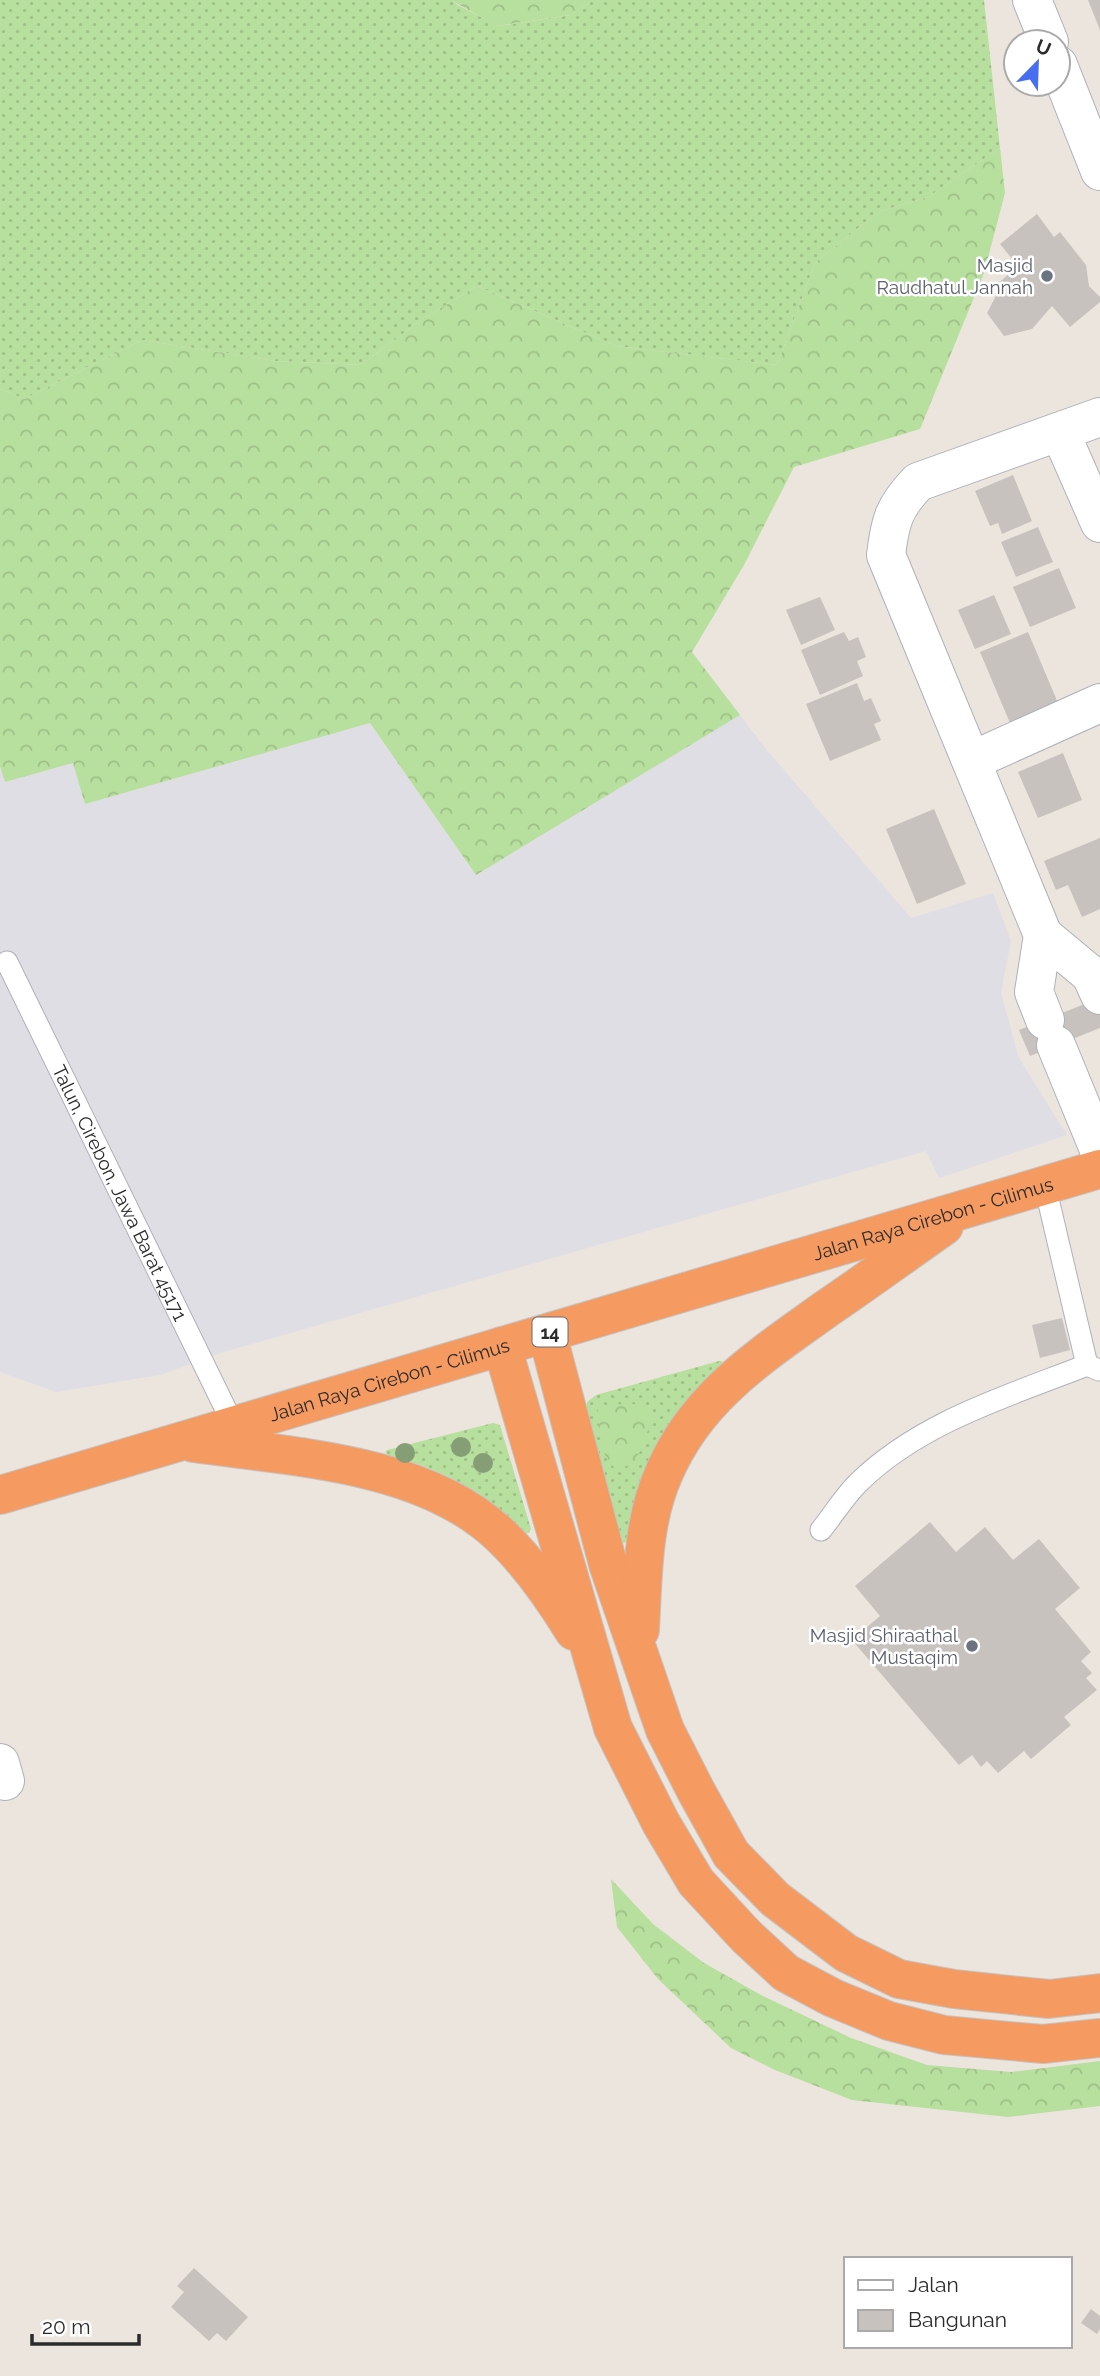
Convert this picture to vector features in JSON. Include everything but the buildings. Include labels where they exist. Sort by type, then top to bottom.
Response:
[{"type":"highway","name":"Jalan Raya Cirebon - Cilimus","points":[[0,1495],[1100,1169]]},
{"type":"highway","points":[[639,1649],[643,1563],[649,1518],[664,1473],[694,1423],[710,1402],[746,1366],[968,1208]]},
{"type":"highway","points":[[547,1333],[608,1564],[665,1730],[731,1854],[775,1899],[846,1953],[899,1979],[954,1989],[1049,1999],[1100,1993]]},
{"type":"highway","points":[[502,1346],[613,1728],[661,1823],[696,1882],[746,1936],[786,1973],[833,1998],[889,2021],[944,2035],[1043,2044],[1100,2038]]},
{"type":"highway","points":[[182,1441],[330,1462],[395,1477],[465,1509],[498,1533],[522,1559],[554,1599],[594,1662]]},
{"type":"street","points":[[1032,0],[1043,28]]},
{"type":"street","points":[[1071,98],[1100,171]]},
{"type":"street","points":[[1100,417],[918,482],[901,499],[890,526],[886,555],[1043,935],[1091,975],[1100,995]]},
{"type":"street","points":[[1060,432],[1100,523]]},
{"type":"street","points":[[971,761],[1100,703]]},
{"type":"street","points":[[1043,935],[1034,992],[1100,1152]]},
{"type":"lane","name":"Talun, Cirebon, Jawa Barat 45171","points":[[7,962],[234,1426]]},
{"type":"lane","points":[[821,1530],[857,1484],[894,1453],[936,1426],[1094,1368],[1045,1186]]},
{"type":"shaded area","points":[[740,715],[911,918],[993,893],[1011,941],[1001,993],[1019,1058],[1067,1135],[939,1178],[926,1151],[224,1352],[160,1375],[56,1392],[0,1372],[0,766],[5,782],[74,763],[85,804],[370,723],[476,875]]},
{"type":"green space","points":[[0,0],[453,0],[498,26],[571,15],[593,0],[984,0],[1000,148],[928,197],[878,212],[815,263],[777,365],[616,346],[477,286],[424,318],[361,365],[276,361],[142,340],[24,399],[0,389]]},
{"type":"green space","points":[[453,0],[593,0],[571,15],[497,26]]},
{"type":"green space","points":[[1000,148],[1005,193],[984,273],[920,429],[794,467],[744,565],[692,652],[740,715],[476,875],[370,723],[85,804],[73,763],[5,782],[0,766],[0,389],[24,399],[142,340],[276,361],[361,365],[424,318],[477,286],[616,346],[777,365],[815,263],[878,212],[928,197]]},
{"type":"green space","points":[[722,1361],[722,1366],[627,1542],[623,1543],[586,1414],[587,1402],[596,1395]]},
{"type":"green space","points":[[609,1404],[640,1404],[650,1412],[642,1448],[631,1463],[615,1469],[604,1452],[598,1418],[598,1409]]},
{"type":"green space","points":[[493,1423],[500,1425],[531,1529],[529,1533],[463,1485],[427,1468],[389,1456],[385,1452]]},
{"type":"green space","points":[[611,1879],[653,1924],[704,1963],[761,1995],[851,2038],[927,2065],[1011,2072],[1100,2061],[1100,2106],[1008,2117],[852,2100],[775,2070],[731,2048],[658,1979],[617,1927]]},
{"type":"place","name":"Masjid Raudhatul Jannah","points":[[1047,276]]},
{"type":"place","name":"Masjid Shiraathal Mustaqim","points":[[972,1646]]}]
